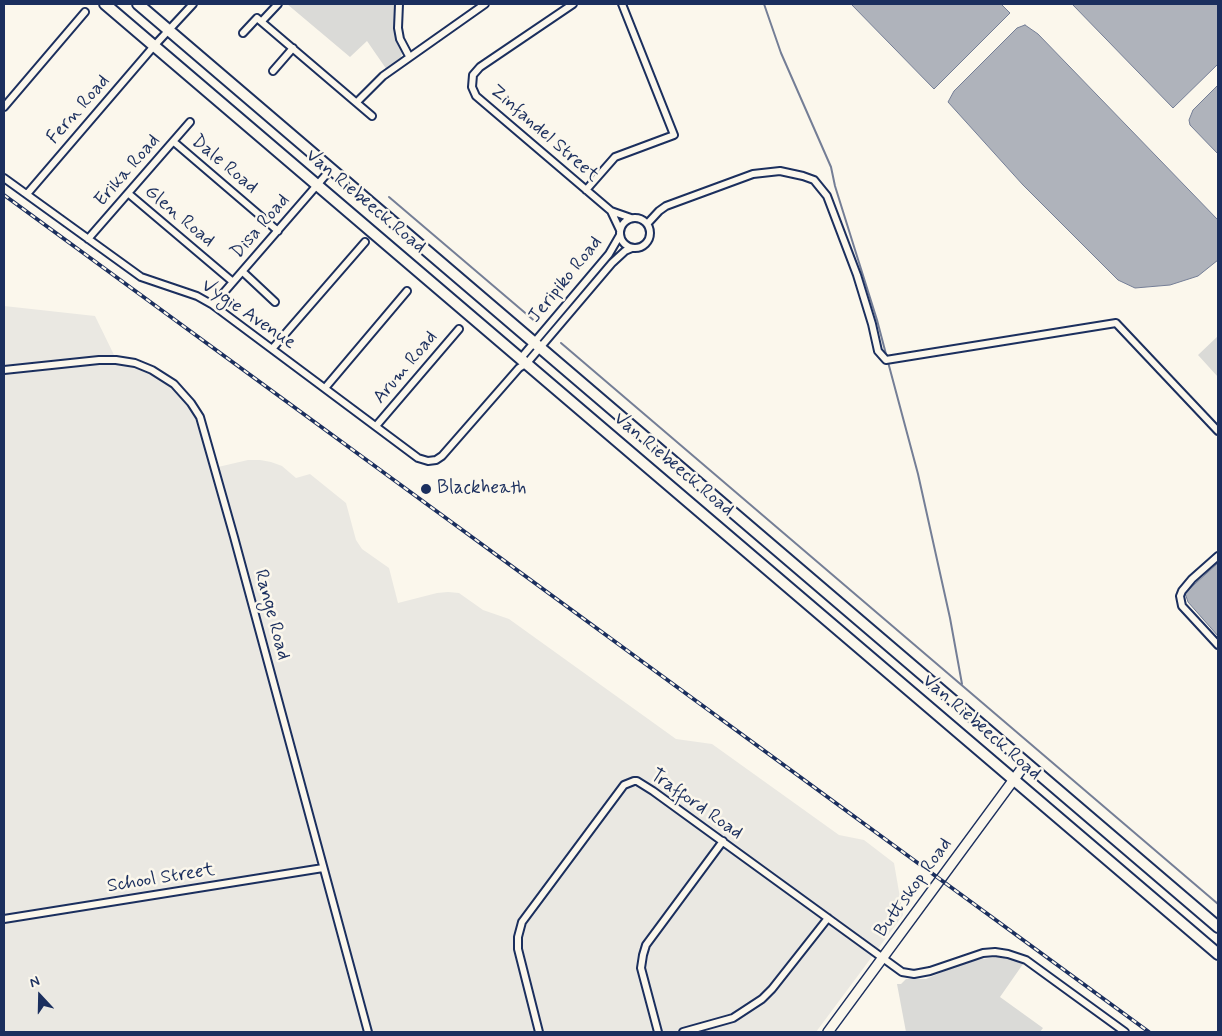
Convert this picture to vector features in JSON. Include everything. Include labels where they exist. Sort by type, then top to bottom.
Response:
[{"type":"main road","name":"Van Riebeeck Road","points":[[105,4],[1218,954]]},
{"type":"main road","name":"Van Riebeeck Road","points":[[138,4],[1218,927]]},
{"type":"street","name":"Fern Road","points":[[27,194],[154,46],[193,4]]},
{"type":"street","points":[[262,22],[278,4]]},
{"type":"street","points":[[399,4],[398,28],[400,40],[409,56]]},
{"type":"street","points":[[357,102],[383,76],[409,56],[485,4]]},
{"type":"street","name":"Zinfandel Street","points":[[573,4],[480,68],[473,75],[472,87],[476,96],[611,211],[631,218]]},
{"type":"street","points":[[586,190],[615,157],[674,135],[622,4]]},
{"type":"street","points":[[4,107],[85,12]]},
{"type":"street","points":[[243,33],[257,18],[372,116]]},
{"type":"street","points":[[273,71],[293,48]]},
{"type":"street","name":"Erika Road","points":[[88,239],[190,122]]},
{"type":"street","name":"Dale Road","points":[[174,142],[278,230]]},
{"type":"street","name":"Disa Road","points":[[213,305],[331,168]]},
{"type":"street","points":[[647,224],[666,206],[753,174],[780,171],[804,176],[814,180],[822,189],[832,208],[857,275],[878,351],[886,360],[1116,323],[1218,431]]},
{"type":"street","name":"Vygie Avenue","points":[[4,178],[141,277],[197,296],[213,305],[421,459],[428,461],[436,460],[445,453],[523,362]]},
{"type":"street","name":"Glen Road","points":[[129,194],[233,282]]},
{"type":"street","name":"Zinfandel Street","points":[[611,211],[620,232]]},
{"type":"street","points":[[631,218],[640,218],[647,224],[650,231],[647,242],[642,246],[632,248],[624,243],[620,232],[623,222],[631,218]]},
{"type":"street","name":"Jeripiko Road","points":[[537,345],[609,254],[620,232]]},
{"type":"street","points":[[272,349],[365,242]]},
{"type":"street","name":"Jeripiko Road","points":[[537,345],[612,263],[625,251],[632,248]]},
{"type":"street","points":[[243,272],[275,302]]},
{"type":"street","points":[[324,388],[407,291]]},
{"type":"street","name":"Arum Road","points":[[376,426],[459,329]]},
{"type":"street","points":[[523,362],[537,345]]},
{"type":"street","name":"Range Road","points":[[4,370],[99,360],[126,361],[152,370],[167,379],[180,390],[196,410],[206,432],[368,1032]]},
{"type":"street","points":[[1218,556],[1192,579],[1180,596],[1182,606],[1218,645]]},
{"type":"street","name":"Buttskop Road","points":[[828,1032],[1026,763]]},
{"type":"street","name":"Trafford Road","points":[[540,1032],[518,949],[518,937],[522,922],[624,784],[638,781],[902,972],[914,974],[930,971],[978,954],[996,952],[1008,954],[1026,960],[1125,1032]]},
{"type":"street","points":[[658,1032],[641,968],[646,945],[722,841]]},
{"type":"street","name":"School Street","points":[[4,919],[324,868]]},
{"type":"street","points":[[683,1032],[733,1018],[762,999],[828,918]]},
{"type":"shaded area","points":[[287,4],[397,4],[397,35],[402,52],[401,58],[387,70],[367,41],[350,57]]},
{"type":"shaded area","points":[[851,4],[1001,4],[1010,13],[934,89]]},
{"type":"shaded area","points":[[1072,4],[1218,4],[1218,64],[1173,108]]},
{"type":"shaded area","points":[[1025,25],[1038,34],[1218,220],[1218,260],[1198,276],[1170,285],[1135,288],[1118,280],[1023,185],[948,102],[954,91],[1017,28]]},
{"type":"shaded area","points":[[1218,85],[1218,154],[1190,125],[1189,120],[1193,110]]},
{"type":"shaded area","points":[[4,306],[95,316],[116,359],[172,381],[204,424],[218,467],[248,460],[260,460],[282,466],[296,478],[310,474],[346,503],[356,540],[362,549],[389,568],[398,603],[437,593],[459,593],[483,610],[509,619],[676,739],[712,744],[839,835],[864,840],[894,863],[903,915],[816,1032],[4,1032]]},
{"type":"shaded area","points":[[1218,336],[1218,377],[1198,355]]},
{"type":"shaded area","points":[[1218,563],[1218,636],[1188,602],[1185,593]]},
{"type":"shaded area","points":[[997,957],[1011,959],[1023,964],[1000,997],[1043,1028],[1040,1032],[906,1032],[897,984],[901,984],[906,979],[926,979],[974,960]]},
{"type":"waterway","points":[[764,4],[781,53],[831,167],[835,186],[887,358]]},
{"type":"waterway","points":[[389,197],[537,323]]},
{"type":"waterway","points":[[561,343],[1218,904]]},
{"type":"waterway","points":[[888,362],[918,474],[950,618],[962,684]]},
{"type":"railway","points":[[4,195],[1149,1032]]},
{"type":"place","name":"Blackheath","points":[[426,489]]}]
